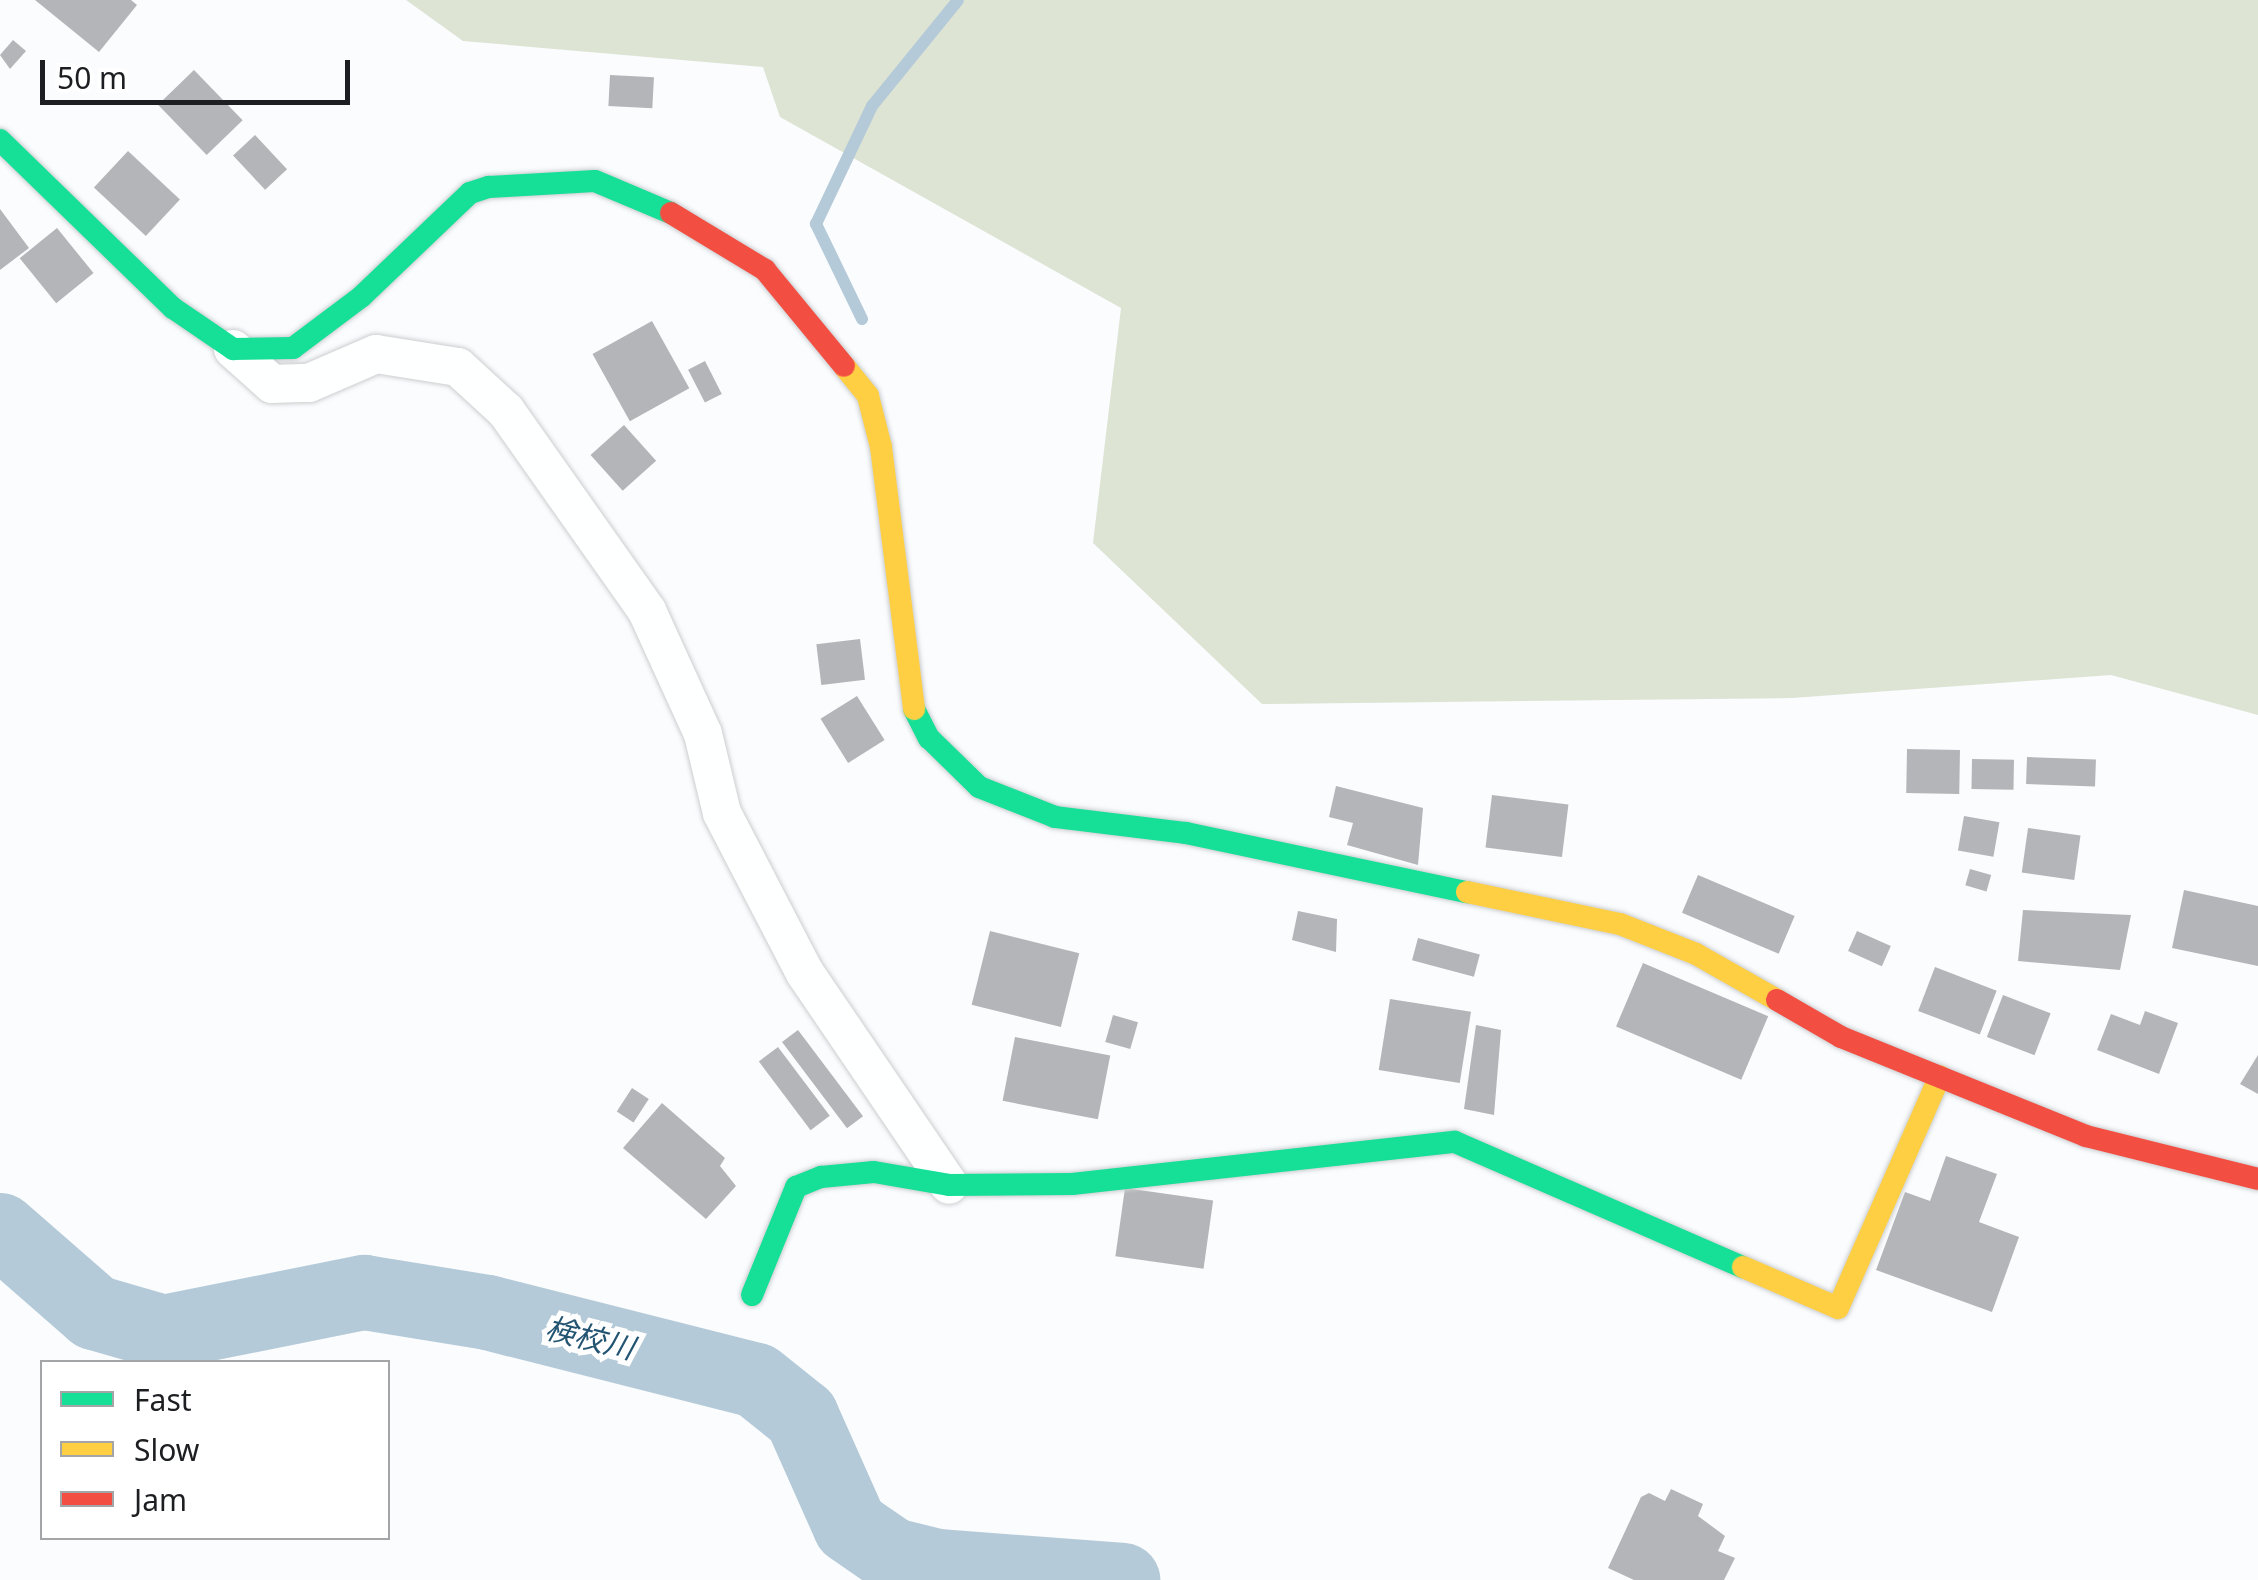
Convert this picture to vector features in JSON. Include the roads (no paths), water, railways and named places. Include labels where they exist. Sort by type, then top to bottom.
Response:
[{"type":"street","points":[[0,140],[174,308],[233,348],[272,384],[309,382],[376,354],[458,367],[506,412],[647,611],[703,734],[722,814],[805,973],[949,1185]]},
{"type":"street","points":[[233,348],[293,348],[361,297],[470,193],[595,180],[676,216],[765,270],[868,396],[881,447],[908,697],[928,738],[979,787],[1056,816],[1186,833],[1620,924],[1696,954],[1841,1037],[2086,1136],[2258,1179]]},
{"type":"street","points":[[752,1295],[796,1187],[874,1172],[949,1185],[1072,1184],[1455,1142],[1838,1308],[1940,1076]]},
{"type":"waterway","points":[[862,319],[816,224],[872,106],[958,0]]},
{"type":"waterway","name":"検校川","points":[[0,1230],[94,1312],[163,1332],[364,1292],[487,1312],[756,1380],[801,1416],[850,1526],[892,1555],[937,1566],[1122,1580]]}]
